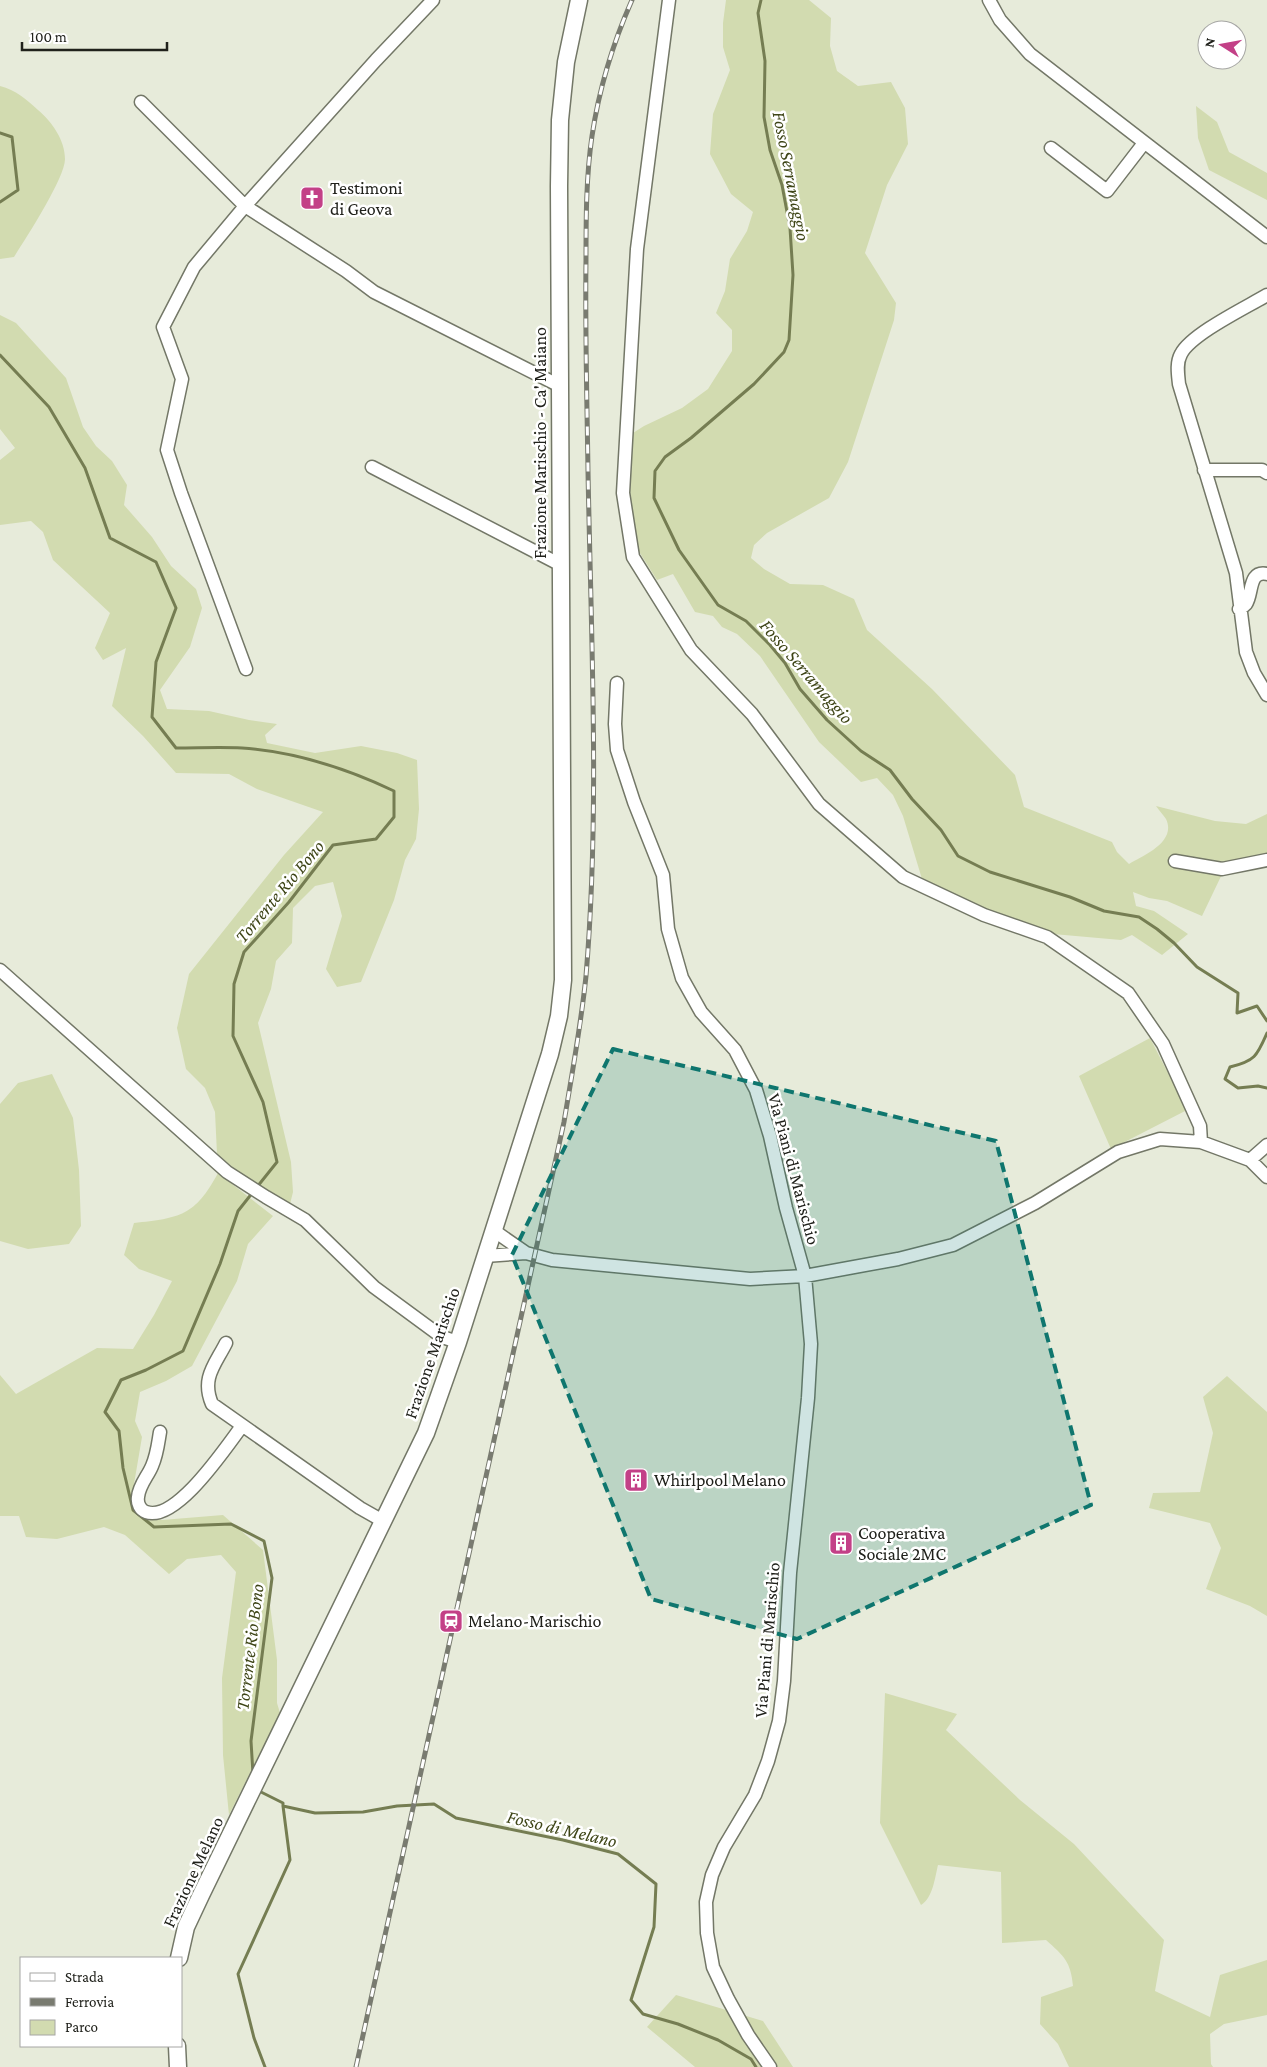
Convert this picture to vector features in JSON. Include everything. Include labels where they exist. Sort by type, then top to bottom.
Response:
[{"type":"main road","name":"Frazione Marischio - Ca' Maiano","points":[[562,887],[560,120],[566,62],[580,0]]},
{"type":"main road","name":"Frazione Marischio","points":[[246,1803],[426,1433],[458,1342],[550,1054],[559,1016],[563,980],[562,887]]},
{"type":"main road","name":"Frazione Melano","points":[[179,1957],[186,1927],[246,1803]]},
{"type":"main road","points":[[177,2047],[178,2067]]},
{"type":"street","points":[[246,669],[167,450],[182,379],[163,327],[194,267],[245,206],[376,60],[433,0]]},
{"type":"street","points":[[669,0],[637,249],[624,493],[633,557],[691,650],[752,714],[819,804],[903,877],[984,915],[1048,937],[1128,993],[1163,1044],[1200,1126],[1201,1142]]},
{"type":"street","points":[[990,0],[1000,20],[1030,54],[1267,236]]},
{"type":"street","points":[[140,102],[245,206],[346,271],[374,292],[560,386]]},
{"type":"street","points":[[1051,148],[1107,191],[1144,143]]},
{"type":"street","points":[[1267,295],[1191,342],[1181,353],[1177,367],[1178,384],[1236,574],[1239,610],[1246,652],[1254,673],[1267,694]]},
{"type":"street","points":[[372,467],[561,565]]},
{"type":"street","points":[[1204,470],[1262,470],[1267,473]]},
{"type":"street","points":[[1239,610],[1246,604],[1252,581],[1256,576],[1263,573],[1267,574]]},
{"type":"street","name":"Via Piani di Marischio","points":[[617,683],[615,724],[617,750],[634,802],[663,875],[668,929],[682,978],[701,1012],[735,1050],[756,1090],[770,1136],[786,1208],[805,1276],[812,1344],[790,1573],[784,1681],[779,1722],[768,1761],[755,1795],[724,1847],[712,1875],[706,1902],[707,1933],[713,1967],[744,2028],[770,2067]]},
{"type":"street","points":[[1175,861],[1222,869],[1267,860]]},
{"type":"street","points":[[0,970],[227,1172],[266,1198],[305,1220],[374,1287],[442,1337],[458,1342]]},
{"type":"street","points":[[493,1230],[526,1252],[552,1260],[750,1279],[805,1276],[898,1259],[953,1245],[1035,1203],[1118,1152],[1160,1139],[1201,1142],[1250,1160],[1267,1177]]},
{"type":"street","points":[[1250,1160],[1267,1145]]},
{"type":"street","points":[[485,1256],[526,1252]]},
{"type":"street","points":[[226,1342],[207,1381],[207,1391],[212,1404],[360,1508],[382,1521]]},
{"type":"street","points":[[160,1432],[158,1449],[152,1467],[138,1497],[139,1505],[143,1511],[150,1513],[157,1513],[168,1508],[191,1490],[201,1480],[242,1426]]},
{"type":"highlighted area","points":[[613,1049],[996,1141],[1091,1505],[797,1639],[651,1599],[512,1255]]},
{"type":"green space","points":[[726,0],[809,0],[831,18],[830,46],[837,71],[858,86],[891,82],[905,108],[908,144],[887,185],[865,253],[896,303],[894,320],[848,462],[829,498],[767,533],[754,545],[751,558],[764,569],[790,584],[823,585],[854,599],[867,630],[932,689],[1015,775],[1024,807],[1112,842],[1117,852],[1129,864],[1157,847],[1167,835],[1166,819],[1156,806],[1215,821],[1246,824],[1267,814],[1267,858],[1224,870],[1202,916],[1167,901],[1149,898],[1133,892],[1136,906],[1154,911],[1188,934],[1162,955],[1132,935],[1121,940],[1053,934],[954,896],[922,879],[903,816],[893,795],[877,778],[861,782],[819,742],[760,656],[737,634],[722,627],[713,616],[695,612],[673,574],[657,580],[638,550],[627,506],[629,451],[633,433],[682,408],[708,389],[732,351],[732,330],[716,313],[725,291],[730,259],[747,231],[753,212],[731,194],[710,154],[713,114],[730,70],[723,47],[723,23]]},
{"type":"green space","points":[[0,86],[21,95],[48,120],[60,138],[65,159],[59,180],[14,257],[0,259]]},
{"type":"green space","points":[[1196,106],[1217,122],[1229,152],[1267,173],[1267,200],[1209,170],[1198,138]]},
{"type":"green space","points":[[0,315],[16,323],[66,378],[83,427],[96,446],[112,461],[127,485],[124,505],[152,537],[171,566],[196,589],[202,608],[190,647],[160,690],[167,709],[209,711],[277,724],[265,735],[267,743],[315,753],[361,746],[397,753],[417,760],[419,809],[416,839],[405,860],[394,900],[361,982],[337,987],[326,969],[342,916],[333,882],[315,886],[293,908],[292,943],[276,961],[271,989],[258,1023],[291,1162],[293,1192],[290,1204],[237,1171],[217,1154],[215,1112],[205,1088],[186,1069],[177,1028],[189,974],[284,855],[323,812],[257,789],[229,774],[176,773],[143,736],[112,706],[126,648],[103,660],[95,648],[110,613],[53,560],[43,532],[31,521],[0,525],[0,460],[15,448],[0,429]]},
{"type":"green space","points":[[1150,1038],[1187,1110],[1111,1149],[1079,1076]]},
{"type":"green space","points":[[52,1074],[73,1118],[79,1170],[81,1226],[69,1244],[28,1249],[0,1241],[0,1104],[18,1083]]},
{"type":"green space","points":[[218,1173],[273,1216],[248,1244],[237,1281],[192,1366],[166,1381],[140,1392],[135,1421],[142,1437],[134,1484],[139,1511],[162,1520],[223,1515],[263,1550],[277,1660],[277,1703],[280,1713],[229,1815],[223,1755],[222,1678],[236,1572],[221,1555],[187,1559],[169,1574],[125,1535],[104,1527],[57,1539],[26,1537],[19,1516],[0,1516],[0,1375],[16,1394],[97,1348],[133,1349],[172,1281],[139,1269],[124,1255],[134,1223],[163,1219],[185,1212],[202,1198]]},
{"type":"green space","points":[[1227,1376],[1267,1412],[1267,1616],[1250,1606],[1206,1589],[1221,1548],[1210,1523],[1149,1508],[1153,1493],[1200,1492],[1213,1433],[1203,1397]]},
{"type":"green space","points":[[885,1693],[957,1714],[946,1730],[1020,1800],[1074,1844],[1164,1940],[1155,1991],[1210,2017],[1220,1975],[1267,1960],[1267,2015],[1224,2024],[1210,2034],[1211,2064],[1213,2067],[1069,2067],[1058,2044],[1040,2024],[1041,1997],[1073,1986],[1068,1965],[1062,1955],[1046,1940],[1002,1943],[1001,1872],[938,1865],[931,1892],[921,1905],[880,1823]]},
{"type":"green space","points":[[676,1995],[763,2021],[793,2067],[695,2067],[647,2027]]},
{"type":"waterway","name":"Fosso Serramaggio","points":[[761,0],[758,13],[765,61],[764,117],[770,150],[782,185],[790,228],[793,275],[789,340],[784,352],[754,384],[691,438],[665,457],[655,471],[654,498],[679,550],[718,605],[746,621],[785,663],[800,689],[827,720],[861,751],[890,770],[912,799],[941,830],[958,856],[990,872],[1070,897],[1104,911],[1139,917],[1174,943],[1197,967],[1238,993],[1237,1013],[1257,1006],[1267,1021]]},
{"type":"waterway","name":"Torrente Rio Bono","points":[[0,133],[12,137],[18,190],[0,202]]},
{"type":"waterway","name":"Torrente Rio Bono","points":[[0,355],[49,407],[85,468],[110,538],[156,562],[176,608],[156,662],[152,717],[176,748],[242,748],[281,753],[339,768],[394,791],[394,817],[376,839],[333,845],[289,902],[244,952],[234,984],[233,1036],[263,1102],[277,1162],[257,1187]]},
{"type":"waterway","name":"Fosso Serramaggio","points":[[1267,1033],[1261,1047],[1254,1056],[1250,1060],[1230,1067],[1225,1079],[1238,1088],[1258,1086],[1267,1088]]},
{"type":"waterway","name":"Torrente Rio Bono","points":[[253,1192],[238,1211],[220,1264],[183,1351],[146,1370],[121,1380],[105,1412],[119,1431],[123,1468],[133,1510],[154,1527],[231,1524],[264,1541],[272,1578],[251,1741],[253,1774]]},
{"type":"waterway","name":"Torrente Rio Bono","points":[[257,1790],[283,1803],[283,1806]]},
{"type":"waterway","name":"Fosso di Melano","points":[[283,1806],[315,1813],[363,1812],[397,1806],[434,1804],[456,1818],[563,1840],[618,1854],[656,1884],[654,1927],[631,2000],[643,2014],[678,2024],[718,2040],[751,2059],[756,2067]]},
{"type":"waterway","points":[[265,2067],[254,2038],[238,1974],[290,1860],[283,1806]]},
{"type":"railway","points":[[356,2067],[564,1122],[582,1013],[590,913],[594,787],[586,340],[587,182],[592,136],[603,84],[613,50],[632,0]]},
{"type":"place","name":"Testimoni di Geova","points":[[312,198]]},
{"type":"place","name":"Whirlpool Melano","points":[[636,1480]]},
{"type":"place","name":"Cooperativa Sociale 2MC","points":[[841,1543]]},
{"type":"place","name":"Melano-Marischio","points":[[451,1621]]}]
